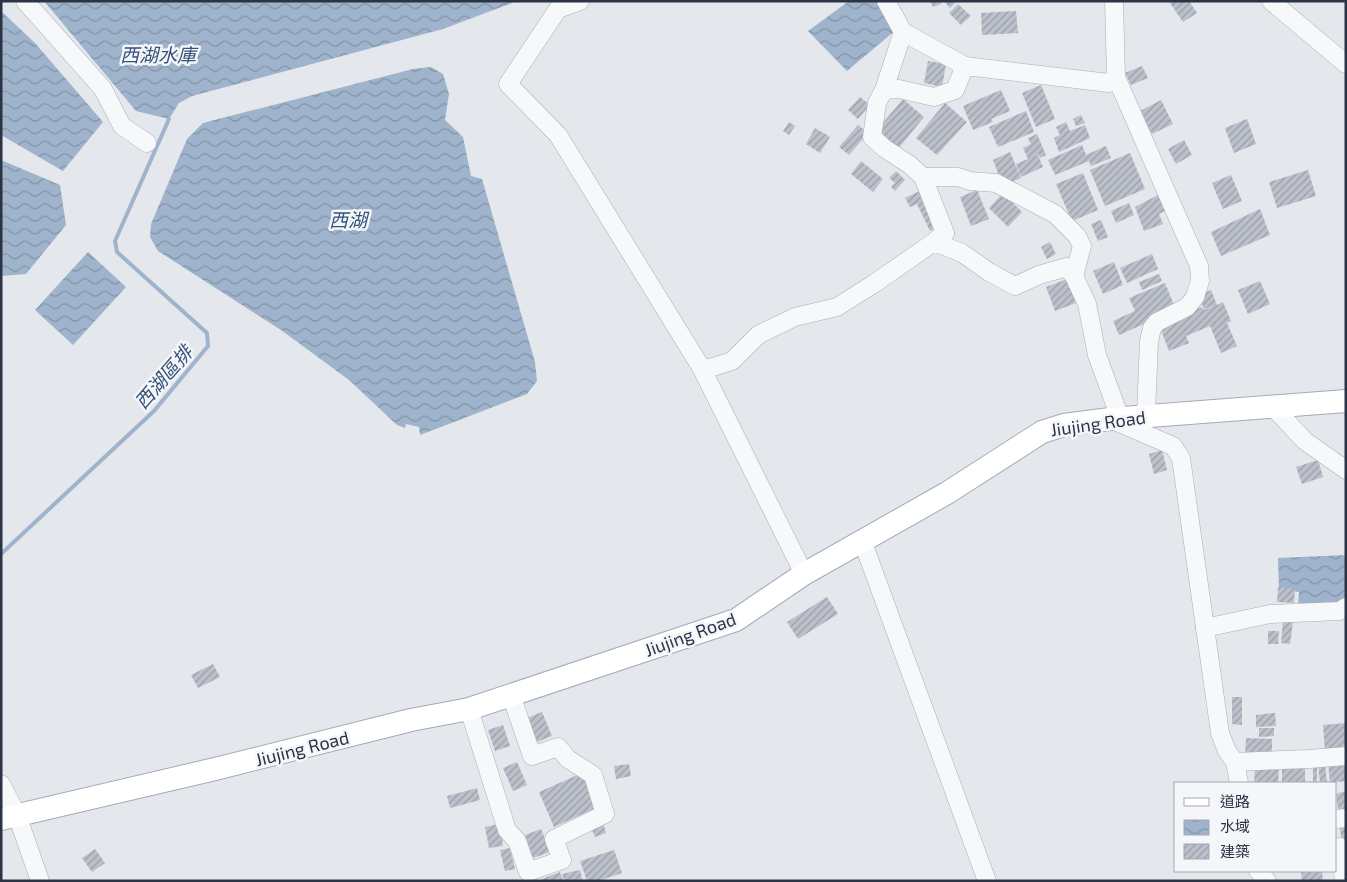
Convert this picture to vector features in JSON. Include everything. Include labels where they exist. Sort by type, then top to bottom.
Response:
[{"type":"main road","name":"Jiujing Road","points":[[9,817],[215,770],[411,720],[469,709],[736,620],[804,574],[946,493],[1042,432],[1064,425],[1146,415],[1273,407],[1346,400]]},
{"type":"street","points":[[26,1],[103,89],[122,126],[147,143]]},
{"type":"street","points":[[580,1],[558,9],[508,84],[558,135],[702,369],[804,574]]},
{"type":"street","points":[[886,1],[904,32],[965,66],[1110,84],[1116,77]]},
{"type":"street","points":[[1114,1],[1116,77],[1199,266],[1200,281],[1195,297],[1187,308],[1157,322],[1152,328],[1149,341],[1146,415]]},
{"type":"street","points":[[1270,1],[1346,64]]},
{"type":"street","points":[[702,369],[732,361],[758,336],[795,317],[837,307],[875,283],[945,233],[923,177],[872,137],[877,103],[884,90],[904,32]]},
{"type":"street","points":[[884,90],[899,89],[934,97],[955,90],[965,66]]},
{"type":"street","points":[[923,177],[958,177],[996,183],[1055,214],[1077,236],[1082,246],[1074,276]]},
{"type":"street","points":[[934,242],[962,253],[989,272],[1015,286],[1039,275],[1067,267],[1074,276],[1087,304],[1097,355],[1115,418],[1173,446],[1181,458],[1220,733],[1227,750],[1235,762],[1239,782]]},
{"type":"street","points":[[1273,407],[1305,441],[1346,470]]},
{"type":"street","points":[[862,540],[987,881]]},
{"type":"street","points":[[1205,628],[1270,614],[1340,611],[1346,607]]},
{"type":"street","points":[[469,709],[507,830],[517,841],[528,872],[562,860],[554,839],[605,814],[593,775],[568,759],[558,747],[532,756],[511,695]]},
{"type":"street","points":[[1235,762],[1346,756]]},
{"type":"street","points":[[1,784],[9,817],[40,881]]},
{"type":"street","points":[[1337,848],[1340,847],[1344,881]]},
{"type":"water","name":"西湖水庫","points":[[44,1],[517,1],[443,29],[192,96],[179,103],[169,119],[136,111]]},
{"type":"water","points":[[849,1],[881,1],[897,29],[847,71],[808,31]]},
{"type":"water","points":[[1,11],[35,43],[103,122],[63,171],[1,135]]},
{"type":"water","name":"西湖","points":[[431,67],[443,74],[449,94],[445,120],[463,137],[471,176],[482,179],[535,362],[537,381],[527,394],[420,435],[419,427],[406,424],[405,428],[397,425],[349,380],[281,330],[158,251],[150,237],[151,224],[187,139],[203,123],[413,69]]},
{"type":"water","points":[[1,160],[60,185],[66,225],[26,274],[1,276]]},
{"type":"water","points":[[88,252],[126,287],[73,345],[35,310]]},
{"type":"water","points":[[1346,555],[1346,597],[1334,608],[1298,606],[1299,592],[1279,590],[1278,558]]},
{"type":"building","points":[[930,1],[940,1],[941,4],[933,7]]},
{"type":"building","points":[[944,1],[957,1],[950,8]]},
{"type":"building","points":[[1173,1],[1189,1],[1197,13],[1183,22],[1170,3]]},
{"type":"building","points":[[958,4],[971,16],[961,25],[949,13]]},
{"type":"building","points":[[1016,11],[1018,33],[982,35],[981,13]]},
{"type":"building","points":[[928,61],[946,64],[942,87],[924,83]]},
{"type":"building","points":[[1142,66],[1148,78],[1131,85],[1125,73]]},
{"type":"building","points":[[1041,85],[1055,119],[1036,127],[1022,93]]},
{"type":"building","points":[[1001,90],[1010,111],[991,119],[993,122],[973,130],[963,106]]},
{"type":"building","points":[[860,97],[870,105],[858,119],[848,110]]},
{"type":"building","points":[[903,99],[924,117],[898,149],[876,131]]},
{"type":"building","points":[[1161,100],[1173,124],[1152,134],[1140,111]]},
{"type":"building","points":[[945,103],[967,122],[937,155],[916,138]]},
{"type":"building","points":[[1026,111],[1034,132],[998,147],[989,127]]},
{"type":"building","points":[[1081,115],[1085,123],[1076,126],[1073,119]]},
{"type":"building","points":[[1247,119],[1256,144],[1234,153],[1225,128]]},
{"type":"building","points":[[789,122],[795,126],[789,135],[783,131]]},
{"type":"building","points":[[1066,122],[1070,131],[1085,125],[1090,138],[1059,152],[1054,138],[1060,135],[1056,127]]},
{"type":"building","points":[[858,125],[868,133],[849,155],[839,147]]},
{"type":"building","points":[[815,128],[830,137],[820,153],[806,144]]},
{"type":"building","points":[[1037,134],[1046,155],[1040,158],[1037,151],[1038,154],[1034,157],[1038,155],[1043,167],[1021,177],[1016,164],[1028,159],[1023,148],[1031,144],[1028,138]]},
{"type":"building","points":[[1184,140],[1192,155],[1176,164],[1168,149]]},
{"type":"building","points":[[1082,145],[1086,155],[1106,146],[1111,158],[1091,166],[1089,161],[1055,175],[1048,160]]},
{"type":"building","points":[[1010,152],[1021,178],[1003,186],[993,160]]},
{"type":"building","points":[[1130,153],[1145,189],[1105,206],[1090,170]]},
{"type":"building","points":[[861,161],[883,179],[873,192],[851,174]]},
{"type":"building","points":[[1308,170],[1316,196],[1277,208],[1269,182]]},
{"type":"building","points":[[896,171],[905,180],[895,191],[891,187],[895,183],[889,178]]},
{"type":"building","points":[[1083,173],[1098,210],[1072,221],[1056,184]]},
{"type":"building","points":[[1231,175],[1242,201],[1223,209],[1212,183]]},
{"type":"building","points":[[922,190],[939,226],[930,231],[917,204],[910,207],[905,198]]},
{"type":"building","points":[[977,190],[989,219],[971,226],[960,197]]},
{"type":"building","points":[[1003,193],[1022,212],[1008,227],[989,208]]},
{"type":"building","points":[[1160,194],[1168,210],[1159,214],[1163,224],[1144,231],[1135,207]]},
{"type":"building","points":[[1129,203],[1134,215],[1116,223],[1111,211]]},
{"type":"building","points":[[1260,209],[1270,235],[1221,256],[1211,232]]},
{"type":"building","points":[[1101,220],[1108,237],[1098,241],[1091,224]]},
{"type":"building","points":[[1050,242],[1056,254],[1047,259],[1041,247]]},
{"type":"building","points":[[1152,254],[1158,269],[1127,283],[1120,268]]},
{"type":"building","points":[[1114,262],[1123,285],[1103,294],[1093,271]]},
{"type":"building","points":[[1159,274],[1162,281],[1142,290],[1139,282]]},
{"type":"building","points":[[1067,279],[1076,303],[1055,311],[1046,287]]},
{"type":"building","points":[[1260,281],[1270,304],[1248,314],[1238,290]]},
{"type":"building","points":[[1165,283],[1176,310],[1119,335],[1113,321],[1135,311],[1129,298]]},
{"type":"building","points":[[1211,290],[1217,305],[1223,302],[1231,321],[1227,323],[1237,346],[1221,353],[1210,326],[1186,336],[1189,343],[1169,351],[1159,325],[1202,307],[1204,310],[1215,305],[1204,309],[1198,295]]},
{"type":"building","points":[[1162,450],[1167,470],[1154,474],[1149,454]]},
{"type":"building","points":[[1318,460],[1323,477],[1302,484],[1296,467]]},
{"type":"building","points":[[1278,587],[1295,589],[1294,603],[1277,602]]},
{"type":"building","points":[[827,597],[838,614],[798,639],[787,622]]},
{"type":"building","points":[[1283,621],[1293,622],[1290,644],[1281,643]]},
{"type":"building","points":[[1268,631],[1279,631],[1278,644],[1268,644]]},
{"type":"building","points":[[213,664],[220,677],[198,688],[191,675]]},
{"type":"building","points":[[1232,697],[1242,697],[1242,725],[1232,724]]},
{"type":"building","points":[[542,712],[552,736],[532,744],[522,720]]},
{"type":"building","points":[[1275,713],[1276,726],[1256,727],[1256,715]]},
{"type":"building","points":[[1346,723],[1346,750],[1325,752],[1323,725]]},
{"type":"building","points":[[503,725],[510,746],[495,751],[488,730]]},
{"type":"building","points":[[1259,728],[1274,728],[1274,736],[1259,737]]},
{"type":"building","points":[[1246,738],[1272,739],[1272,758],[1245,757]]},
{"type":"building","points":[[1346,761],[1346,781],[1330,782],[1328,763]]},
{"type":"building","points":[[517,762],[527,785],[513,791],[503,768]]},
{"type":"building","points":[[1325,763],[1327,782],[1320,782],[1318,764]]},
{"type":"building","points":[[629,764],[631,776],[616,779],[614,766]]},
{"type":"building","points":[[1313,765],[1317,765],[1317,782],[1313,782]]},
{"type":"building","points":[[1282,766],[1305,766],[1305,782],[1282,782]]},
{"type":"building","points":[[1255,769],[1279,770],[1278,782],[1254,782]]},
{"type":"building","points":[[582,773],[598,807],[554,827],[539,792]]},
{"type":"building","points":[[477,788],[480,800],[450,808],[447,796]]},
{"type":"building","points":[[1346,791],[1346,813],[1339,815],[1337,801],[1337,794]]},
{"type":"building","points":[[1346,822],[1346,848],[1343,849],[1339,823]]},
{"type":"building","points":[[603,823],[606,833],[595,837],[591,827]]},
{"type":"building","points":[[500,824],[503,846],[489,848],[485,827]]},
{"type":"building","points":[[541,829],[550,852],[533,858],[525,835]]},
{"type":"building","points":[[510,848],[515,869],[505,871],[500,850]]},
{"type":"building","points":[[95,849],[105,863],[92,872],[82,858]]},
{"type":"building","points":[[614,850],[622,873],[598,881],[587,881],[580,861]]},
{"type":"building","points":[[580,870],[583,881],[564,881],[562,874]]},
{"type":"building","points":[[560,872],[563,881],[543,881],[542,879]]},
{"type":"building","points":[[1301,872],[1322,872],[1323,881],[1302,881]]},
{"type":"waterway","name":"西湖區排","points":[[1,554],[154,411],[208,346],[207,333],[117,252],[115,241],[169,119]]}]
